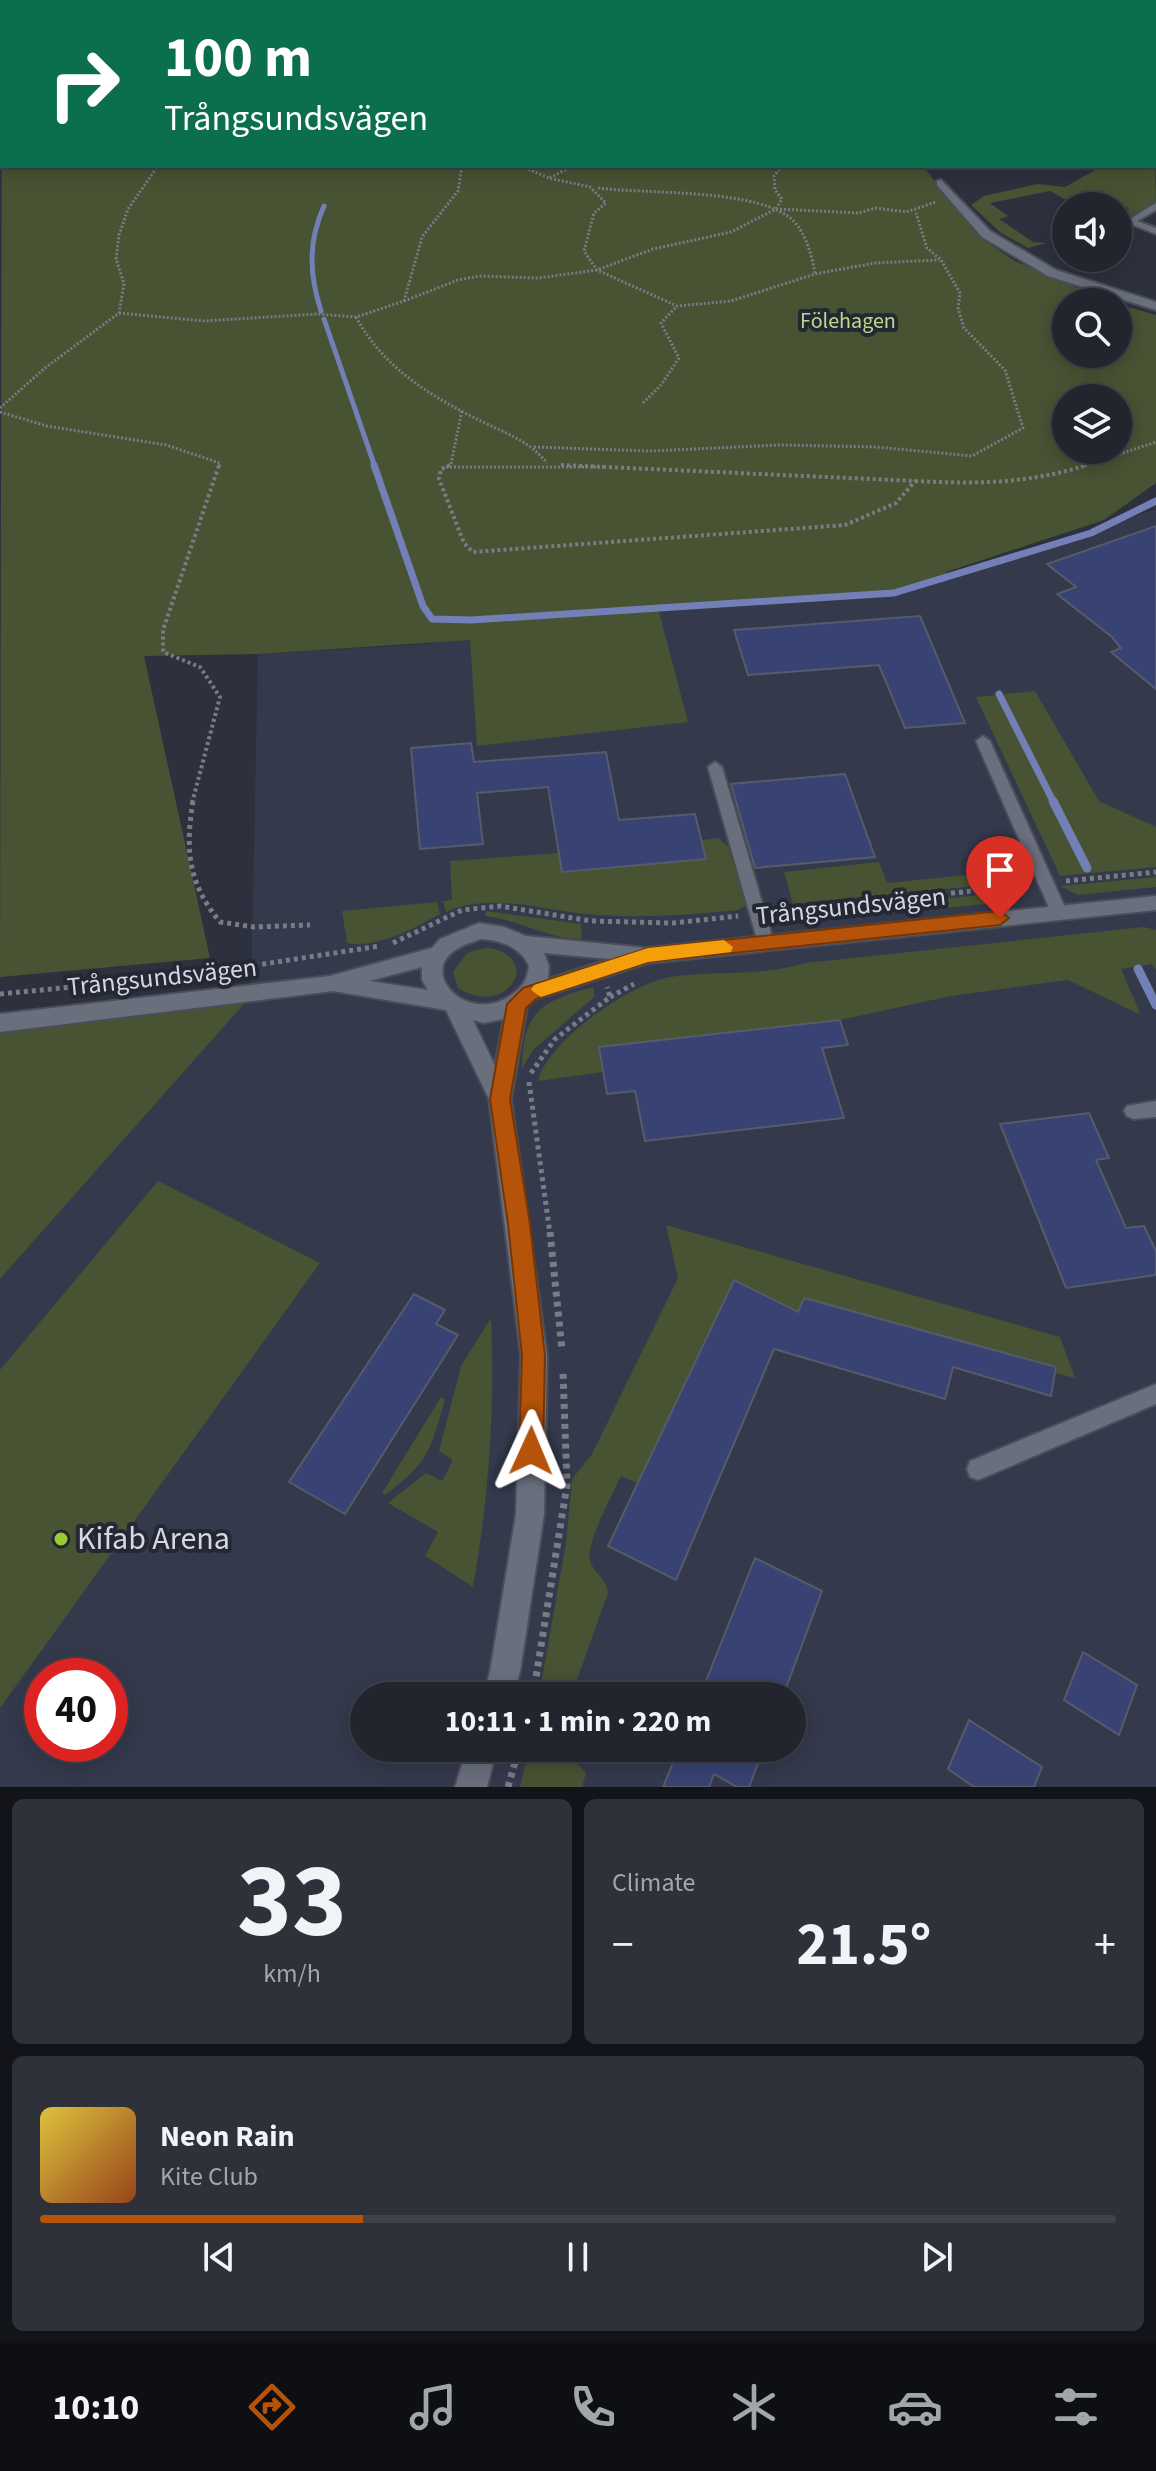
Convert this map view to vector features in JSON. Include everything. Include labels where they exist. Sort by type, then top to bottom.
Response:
[{"type":"main road","points":[[941,183],[986,234],[1052,273],[1156,306]]},
{"type":"main road","name":"Trångsundsvägen","points":[[527,944],[599,960],[1156,903]]},
{"type":"main road","points":[[500,1099],[523,999],[539,969],[527,944],[513,935],[479,931],[447,943],[436,955],[431,979],[451,1005],[500,1099],[519,1224],[534,1356],[530,1514],[502,1682]]},
{"type":"main road","name":"Trångsundsvägen","points":[[0,1023],[330,984],[436,955]]},
{"type":"main road","name":"Trångsundsvägen","points":[[523,999],[599,960]]},
{"type":"main road","name":"Trångsundsvägen","points":[[330,984],[451,1005]]},
{"type":"main road","points":[[451,1005],[485,1013],[523,999]]},
{"type":"main road","points":[[471,1787],[478,1762]]},
{"type":"lane","points":[[1156,206],[1130,222],[1156,231]]},
{"type":"lane","points":[[983,741],[1059,912]]},
{"type":"lane","points":[[715,767],[766,943]]},
{"type":"lane","points":[[1133,1111],[1156,1109]]},
{"type":"lane","points":[[978,1469],[1156,1394]]},
{"type":"path","points":[[119,313],[124,284],[116,259],[119,235],[128,209],[157,168]]},
{"type":"path","points":[[404,301],[422,237],[458,191],[462,168]]},
{"type":"path","points":[[526,168],[549,178],[597,188],[743,201],[776,209],[859,213],[875,208],[888,214],[916,213],[933,203],[953,198]]},
{"type":"path","points":[[549,178],[569,168]]},
{"type":"path","points":[[310,925],[254,927],[220,922],[198,894],[187,841],[201,766],[220,697],[200,667],[163,652],[163,630],[220,463],[166,445],[47,426],[0,410],[45,368],[119,313],[204,321],[318,314],[356,317],[458,280],[479,276],[538,278],[597,270],[653,249],[731,232],[776,209],[782,199],[775,190],[774,176],[780,168]]},
{"type":"path","points":[[597,188],[606,203],[594,213],[584,251],[597,270],[677,306],[731,301],[815,274],[875,263],[941,260]]},
{"type":"path","points":[[776,209],[790,217],[814,261],[815,274]]},
{"type":"path","points":[[356,317],[364,335],[382,358],[409,379],[534,447],[649,451],[780,445],[876,447],[972,456],[994,447],[1023,428],[1000,363],[977,345],[965,328],[956,309],[960,293],[941,260],[927,248],[916,213]]},
{"type":"path","points":[[643,403],[679,358],[661,323],[677,306]]},
{"type":"path","points":[[451,464],[462,410]]},
{"type":"path","points":[[916,479],[896,503],[845,525],[473,552],[464,543],[439,479],[441,469],[451,464],[547,464],[1022,482],[1046,478],[1156,442]]},
{"type":"path","points":[[534,447],[547,464]]},
{"type":"path","points":[[591,921],[610,997]]},
{"type":"path","points":[[535,1682],[567,1485],[561,1316],[529,1078],[538,1057],[569,1024],[646,978]]},
{"type":"path","points":[[508,1787],[515,1762]]},
{"type":"shaded area","points":[[1156,509],[1156,1787],[0,1787],[0,1279],[251,996],[258,654],[431,644],[432,619],[894,593]]},
{"type":"green space","name":"Fölehagen","points":[[2,168],[925,168],[979,237],[1015,261],[1078,288],[1052,288],[1052,368],[1132,368],[1132,308],[1156,315],[1156,483],[1104,520],[946,572],[949,578],[915,587],[843,598],[658,608],[688,722],[477,746],[470,640],[258,654],[144,656],[210,958],[0,977]]},
{"type":"green space","points":[[1098,168],[1155,168],[1156,202],[1132,215],[1132,192],[1050,191],[990,203],[1008,216],[999,219],[1033,242],[1047,243],[1028,248],[1001,233],[971,205],[984,196],[1037,184],[1065,187]]},
{"type":"green space","points":[[1035,691],[1099,801],[1156,827],[1156,867],[1060,876],[976,697]]},
{"type":"green space","points":[[718,838],[728,846],[746,905],[738,910],[668,916],[615,916],[521,904],[483,903],[446,912],[443,901],[452,900],[450,861],[558,853],[562,872],[706,859],[702,840]]},
{"type":"green space","points":[[879,862],[887,883],[1016,870],[1016,882],[793,904],[784,872]]},
{"type":"green space","points":[[1156,877],[1156,887],[1078,895],[1060,886]]},
{"type":"green space","points":[[1018,891],[1017,896],[1005,902],[806,922],[796,918],[797,914]]},
{"type":"green space","points":[[437,902],[440,914],[407,931],[371,943],[347,943],[342,911]]},
{"type":"green space","points":[[486,911],[581,924],[582,939],[557,936],[485,916]]},
{"type":"green space","points":[[1144,927],[1156,930],[1156,970],[1152,964],[1121,969],[1141,1015],[1068,980],[951,996],[840,1020],[599,1047],[603,1072],[538,1081],[557,1048],[593,1016],[634,990],[670,977],[755,972],[805,963]]},
{"type":"green space","points":[[485,948],[507,954],[514,962],[517,974],[513,983],[500,994],[484,997],[458,988],[453,972],[467,953]]},
{"type":"green space","points":[[594,987],[594,997],[533,1050],[522,1069],[526,1034],[538,1012],[561,997]]},
{"type":"green space","points":[[251,996],[0,1279],[0,1023]]},
{"type":"green space","name":"Kifab Arena","points":[[158,1181],[320,1263],[36,1658],[24,1658],[24,1675],[0,1708],[0,1370]]},
{"type":"green space","points":[[666,1225],[1060,1337],[1075,1378],[1055,1373],[1056,1367],[804,1299],[798,1312],[734,1281],[637,1483],[621,1476],[596,1530],[590,1560],[608,1593],[576,1682],[541,1682],[566,1543],[572,1479],[592,1454],[678,1278]]},
{"type":"green space","points":[[491,1318],[490,1453],[473,1587],[425,1556],[438,1532],[388,1503],[426,1473],[442,1481],[453,1460],[439,1451],[461,1366]]},
{"type":"green space","points":[[441,1397],[445,1400],[426,1454],[411,1473],[385,1495],[382,1493]]},
{"type":"green space","points":[[526,1762],[576,1762],[586,1773],[582,1787],[520,1787]]},
{"type":"building","points":[[1156,526],[1156,689],[1111,652],[1121,648],[1112,637],[1057,594],[1076,587],[1047,564]]},
{"type":"building","points":[[920,616],[965,723],[905,728],[879,665],[748,675],[734,630]]},
{"type":"building","points":[[471,743],[474,762],[606,752],[619,820],[695,814],[706,859],[562,872],[548,787],[477,793],[483,844],[420,849],[411,748]]},
{"type":"building","points":[[845,774],[875,857],[755,868],[731,784]]},
{"type":"building","points":[[840,1020],[848,1045],[822,1048],[844,1118],[645,1141],[635,1091],[607,1094],[599,1047]]},
{"type":"building","points":[[1089,1113],[1109,1158],[1096,1160],[1126,1228],[1144,1226],[1156,1251],[1156,1275],[1066,1288],[1000,1124]]},
{"type":"building","points":[[734,1280],[798,1312],[804,1298],[1056,1367],[1051,1396],[953,1367],[945,1399],[774,1349],[676,1580],[608,1546]]},
{"type":"building","points":[[414,1294],[445,1310],[436,1324],[458,1335],[345,1514],[289,1482]]},
{"type":"building","points":[[755,1558],[822,1591],[788,1682],[706,1682]]},
{"type":"building","points":[[1083,1652],[1137,1685],[1119,1735],[1064,1700]]},
{"type":"building","points":[[969,1720],[1042,1767],[1034,1787],[974,1787],[948,1769]]},
{"type":"building","points":[[673,1762],[759,1762],[749,1787],[737,1787],[714,1774],[709,1787],[663,1787]]},
{"type":"waterway","points":[[321,311],[312,258],[315,232],[324,206]]},
{"type":"waterway","points":[[324,319],[375,467]]},
{"type":"waterway","points":[[374,465],[423,606],[432,619],[471,620],[894,593],[1091,533],[1156,501]]},
{"type":"waterway","points":[[999,694],[1054,803]]},
{"type":"waterway","points":[[1053,801],[1087,868]]},
{"type":"waterway","points":[[1138,969],[1156,1005]]},
{"type":"slow traffic","points":[[541,990],[648,955],[724,947]]},
{"type":"place","name":"Kifab Arena","points":[[61,1539]]},
{"type":"route","points":[[531,1451],[534,1356],[519,1224],[500,1099],[517,1004],[530,993],[648,955],[1000,918]]}]
